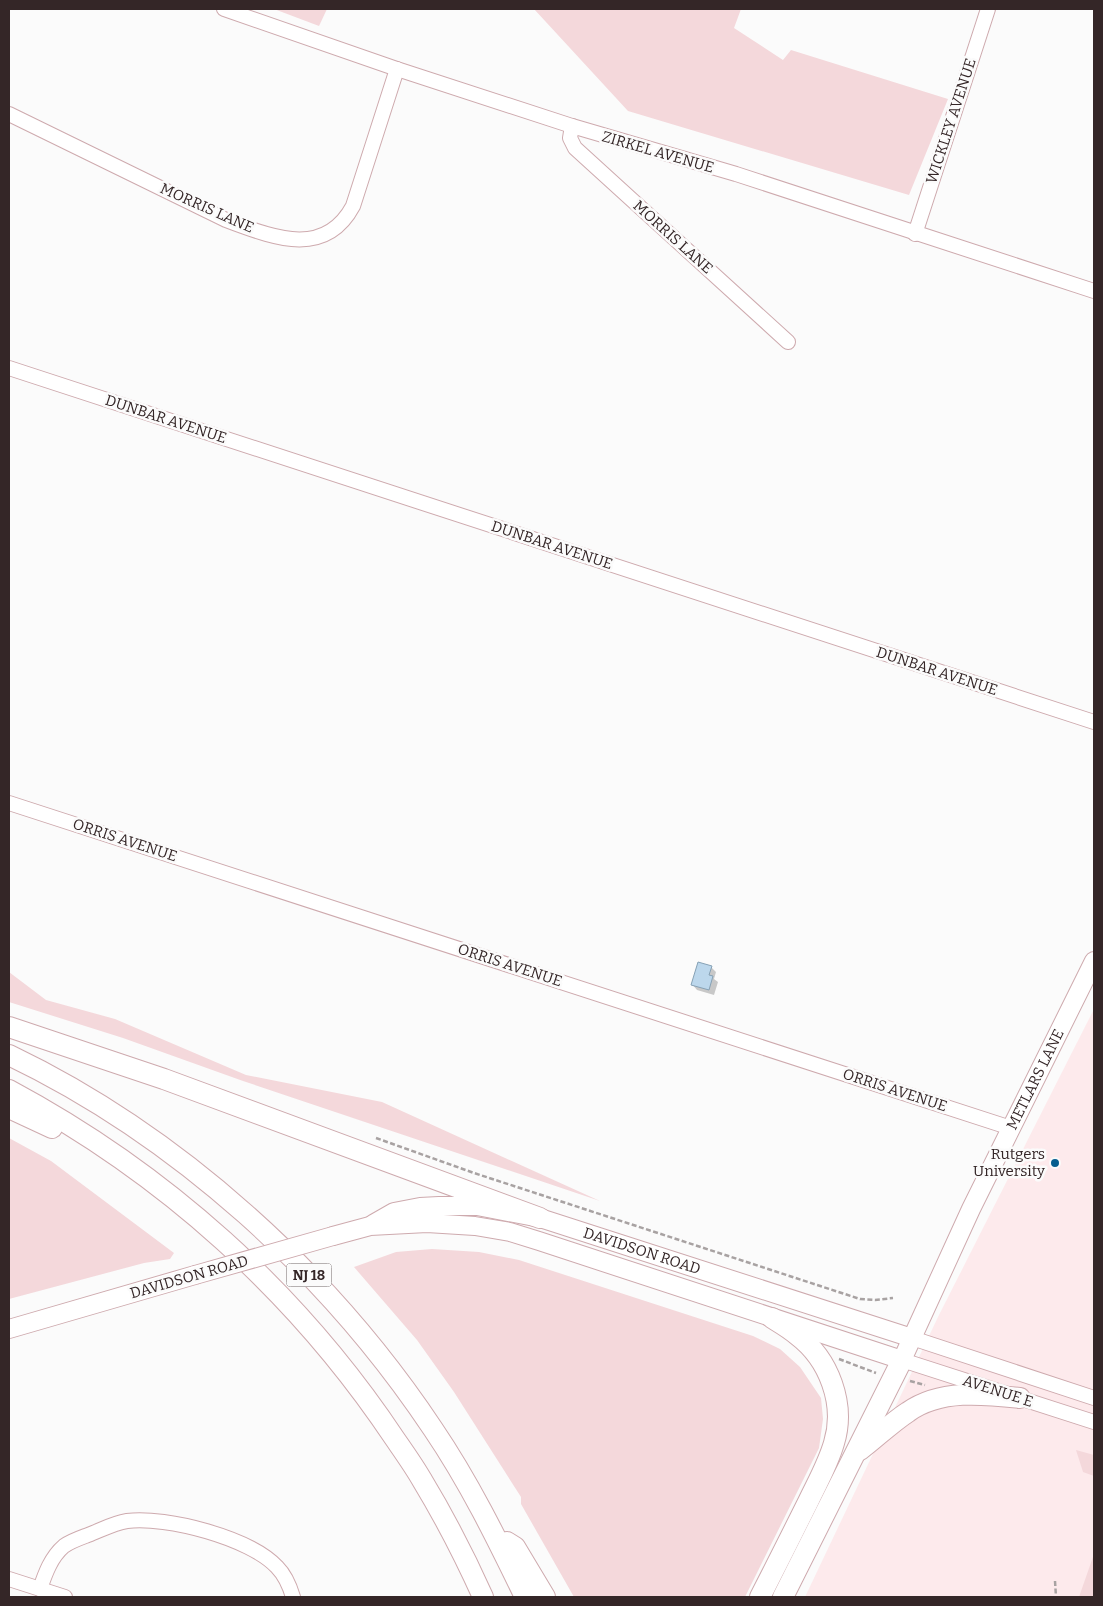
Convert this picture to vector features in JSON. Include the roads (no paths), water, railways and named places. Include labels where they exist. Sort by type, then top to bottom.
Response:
[{"type":"highway","points":[[9,1027],[164,1079],[540,1218]]},
{"type":"highway","name":"NJ 18","points":[[9,1055],[89,1098],[160,1145],[234,1204],[288,1253],[355,1325],[407,1390],[456,1466],[495,1533],[525,1597]]},
{"type":"highway","name":"NJ 18","points":[[9,1090],[108,1149],[163,1190],[206,1224],[274,1288],[321,1340],[363,1392],[421,1478],[466,1559],[483,1597]]},
{"type":"highway","points":[[9,1108],[42,1122],[163,1190]]},
{"type":"highway","points":[[760,1597],[826,1465],[834,1442],[838,1416],[834,1389],[827,1370],[810,1347],[798,1335],[772,1318]]},
{"type":"highway","points":[[784,1597],[902,1360]]},
{"type":"highway","points":[[854,1455],[909,1411],[936,1399],[984,1394],[1020,1398]]},
{"type":"highway","points":[[495,1533],[515,1547],[545,1597]]},
{"type":"main road","name":"METLARS LANE","points":[[902,1360],[971,1209],[1094,961]]},
{"type":"main road","name":"DAVIDSON ROAD","points":[[370,1226],[394,1212],[439,1206],[477,1206],[540,1218],[912,1338]]},
{"type":"main road","name":"DAVIDSON ROAD","points":[[9,1329],[370,1226],[451,1224],[510,1232],[539,1240],[902,1360]]},
{"type":"street","name":"ZIRKEL AVENUE","points":[[224,9],[397,69],[572,126],[736,174],[1094,292]]},
{"type":"street","name":"WICKLEY AVENUE","points":[[915,234],[988,9]]},
{"type":"street","name":"MORRIS LANE","points":[[9,114],[226,220],[275,236],[304,240],[322,236],[335,229],[350,213],[397,69]]},
{"type":"street","name":"MORRIS LANE","points":[[572,126],[570,138],[575,148],[788,342]]},
{"type":"street","name":"DUNBAR AVENUE","points":[[9,368],[1094,722]]},
{"type":"street","name":"ORRIS AVENUE","points":[[9,803],[1011,1128]]},
{"type":"street","name":"AVENUE E","points":[[912,1338],[1094,1398]]},
{"type":"street","name":"AVENUE E","points":[[902,1360],[1094,1422]]},
{"type":"street","points":[[40,1589],[46,1571],[57,1554],[69,1543],[117,1524],[140,1520],[179,1524],[223,1536],[253,1549],[278,1568],[286,1580],[293,1597]]},
{"type":"street","points":[[9,1579],[65,1597]]},
{"type":"place","name":"Rutgers University","points":[[1055,1163]]}]
